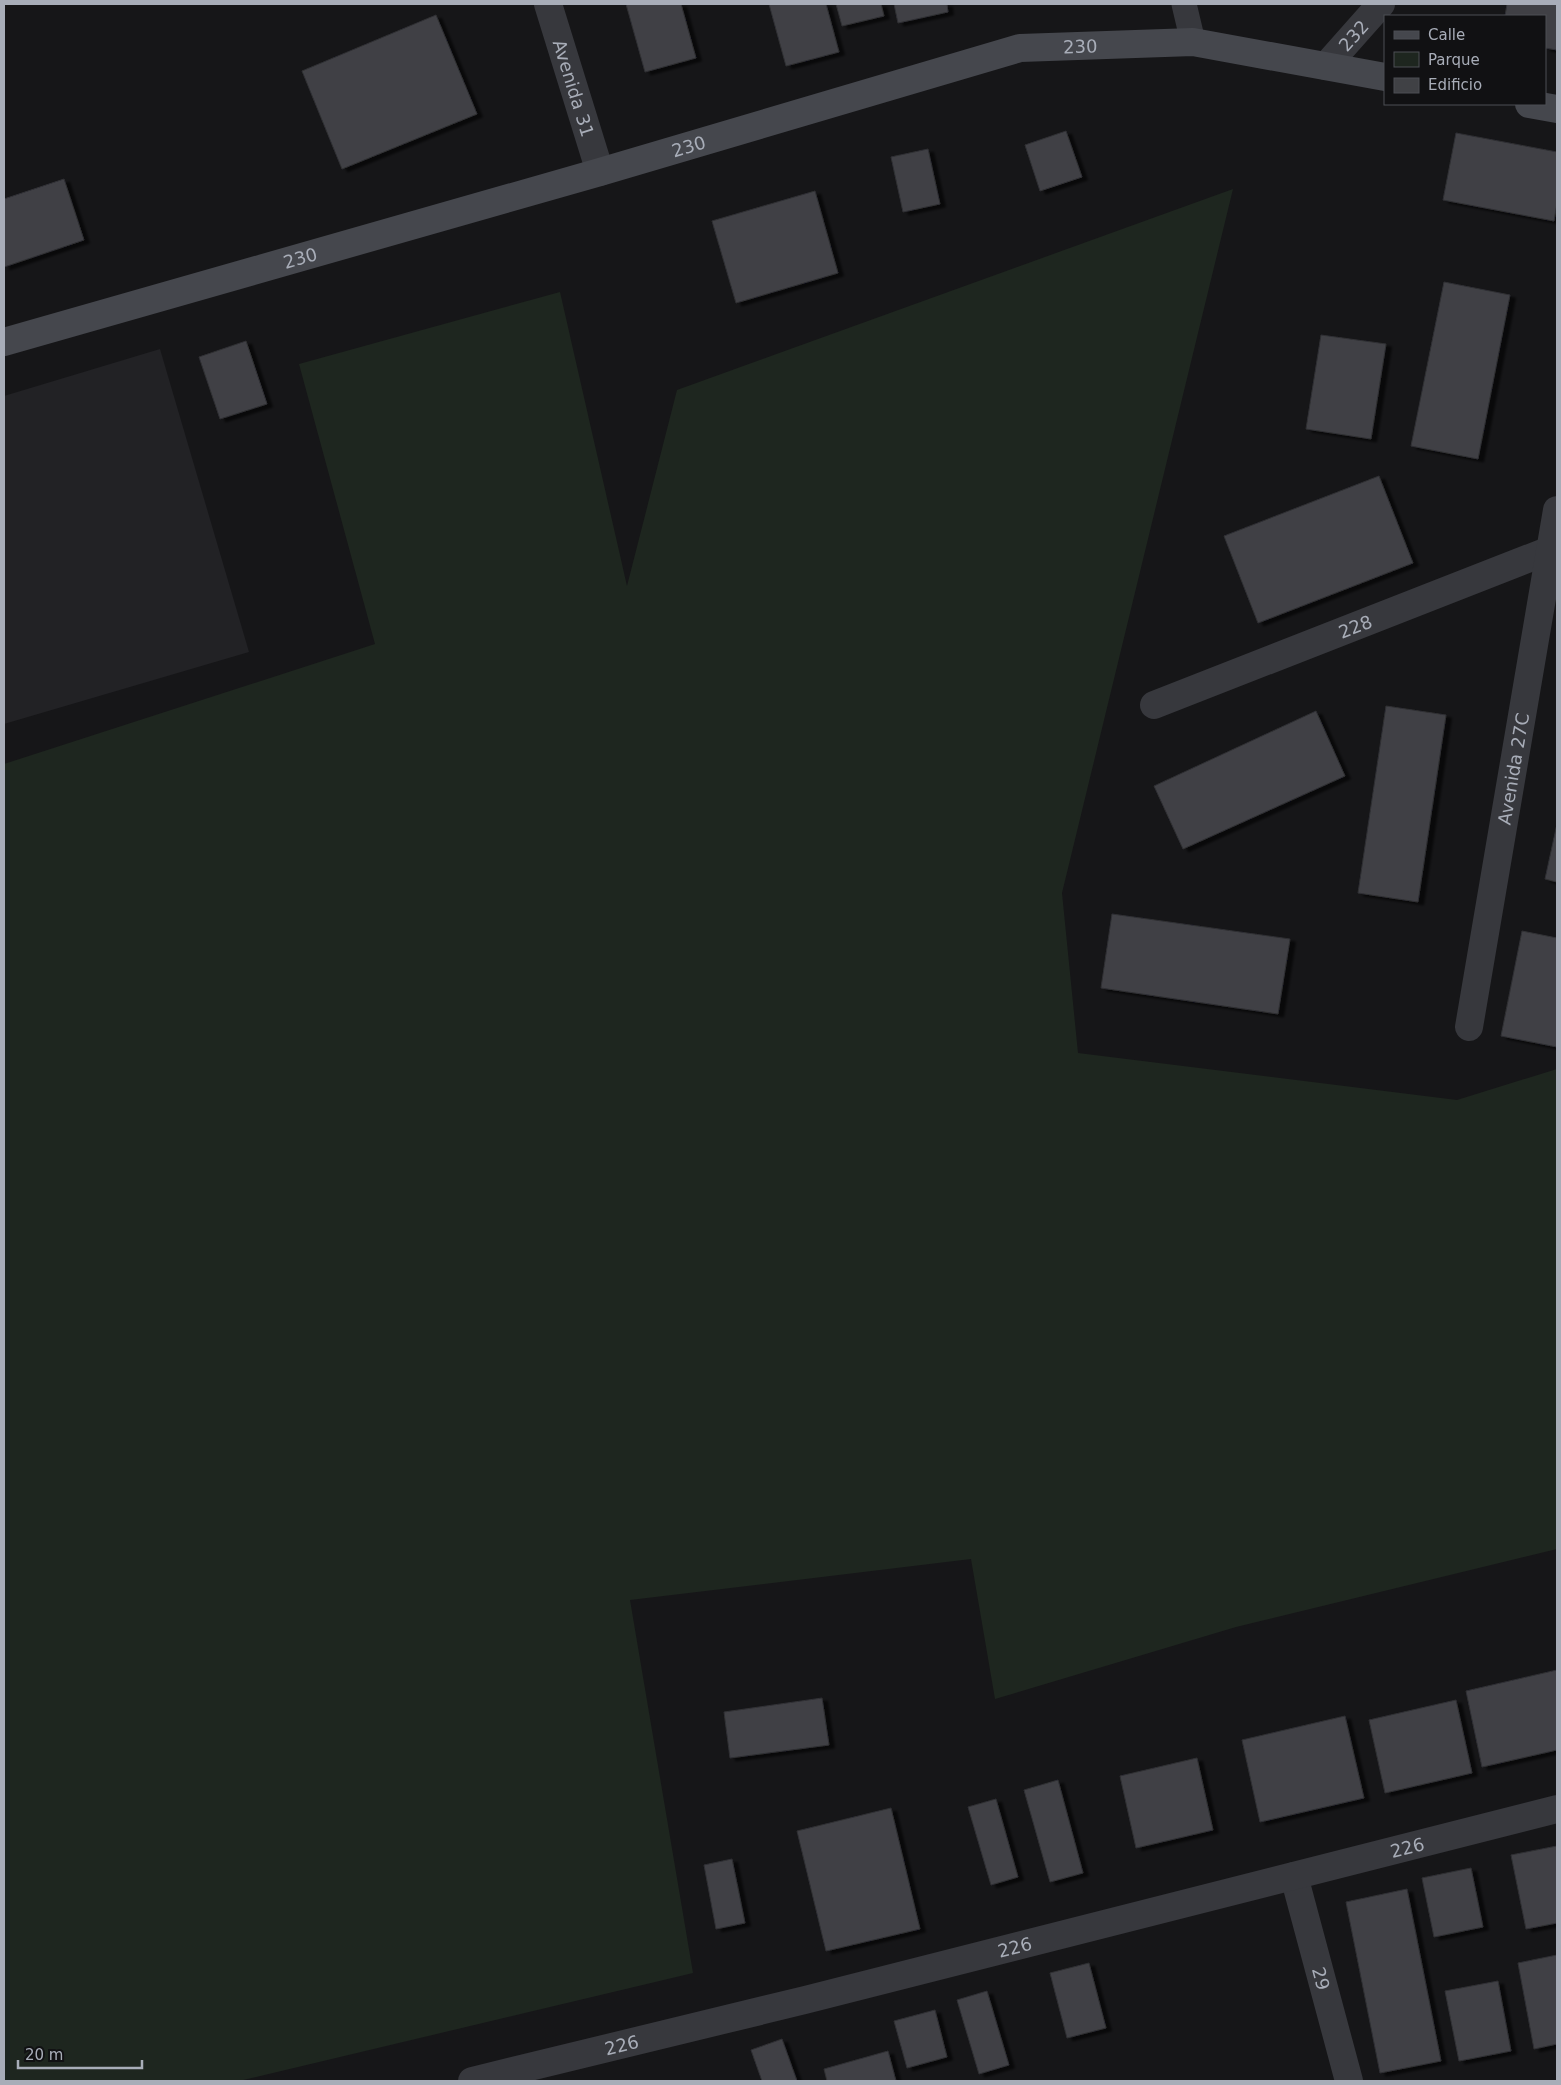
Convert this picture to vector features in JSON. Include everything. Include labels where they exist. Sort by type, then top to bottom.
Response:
[{"type":"street","name":"Avenida 31","points":[[548,4],[600,172]]},
{"type":"street","name":"232","points":[[1326,66],[1381,4]]},
{"type":"street","name":"230","points":[[4,342],[600,172],[1020,48],[1192,42],[1384,77]]},
{"type":"street","points":[[1535,105],[1557,109]]},
{"type":"street","name":"Avenida 27C","points":[[1469,1027],[1554,550],[1557,510]]},
{"type":"street","name":"228","points":[[1154,705],[1554,550]]},
{"type":"street","name":"226","points":[[472,2081],[805,2000],[1557,1809]]},
{"type":"street","name":"29","points":[[1294,1876],[1349,2081]]},
{"type":"lane","points":[[1184,4],[1192,42]]},
{"type":"shaded area","points":[[160,349],[249,652],[4,724],[4,396]]},
{"type":"green space","points":[[1233,189],[1062,893],[1078,1053],[1457,1100],[1557,1069],[1557,1549],[1236,1627],[995,1699],[971,1559],[630,1600],[693,1973],[239,2081],[4,2081],[4,764],[375,644],[299,364],[560,292],[627,586],[677,390]]},
{"type":"building","points":[[626,4],[681,4],[696,58],[645,72]]},
{"type":"building","points":[[769,4],[826,4],[839,52],[786,66]]},
{"type":"building","points":[[836,4],[881,4],[884,16],[842,26]]},
{"type":"building","points":[[894,4],[947,4],[948,12],[898,23]]},
{"type":"building","points":[[1507,4],[1557,4],[1557,50],[1546,48],[1546,15],[1505,15]]},
{"type":"building","points":[[436,15],[477,114],[342,169],[302,71]]},
{"type":"building","points":[[1066,131],[1082,177],[1040,191],[1025,145]]},
{"type":"building","points":[[1456,133],[1557,152],[1557,203],[1554,221],[1443,200]]},
{"type":"building","points":[[928,149],[940,204],[903,212],[891,157]]},
{"type":"building","points":[[64,179],[84,240],[4,267],[4,199]]},
{"type":"building","points":[[815,191],[838,273],[736,303],[712,221]]},
{"type":"building","points":[[1444,282],[1510,295],[1478,459],[1411,446]]},
{"type":"building","points":[[1321,335],[1386,344],[1371,439],[1306,429]]},
{"type":"building","points":[[246,341],[267,404],[220,419],[199,357]]},
{"type":"building","points":[[1379,476],[1413,563],[1258,623],[1224,536]]},
{"type":"building","points":[[1386,706],[1446,715],[1418,902],[1358,893]]},
{"type":"building","points":[[1316,711],[1345,776],[1183,849],[1154,786]]},
{"type":"building","points":[[1557,824],[1557,882],[1545,879]]},
{"type":"building","points":[[1112,914],[1290,939],[1278,1014],[1101,988]]},
{"type":"building","points":[[1522,931],[1557,938],[1557,1047],[1501,1036]]},
{"type":"building","points":[[1557,1670],[1557,1750],[1482,1767],[1466,1691]]},
{"type":"building","points":[[822,1698],[829,1745],[730,1758],[724,1712]]},
{"type":"building","points":[[1456,1700],[1472,1773],[1385,1793],[1369,1720]]},
{"type":"building","points":[[1345,1716],[1364,1798],[1260,1822],[1242,1740]]},
{"type":"building","points":[[1197,1758],[1213,1830],[1136,1848],[1120,1776]]},
{"type":"building","points":[[1058,1780],[1083,1873],[1050,1882],[1024,1790]]},
{"type":"building","points":[[996,1799],[1018,1877],[991,1885],[968,1807]]},
{"type":"building","points":[[891,1808],[920,1929],[826,1951],[797,1831]]},
{"type":"building","points":[[1557,1846],[1557,1923],[1526,1929],[1511,1855]]},
{"type":"building","points":[[732,1859],[745,1923],[716,1929],[704,1865]]},
{"type":"building","points":[[1471,1868],[1483,1927],[1434,1937],[1422,1878]]},
{"type":"building","points":[[1407,1889],[1441,2061],[1380,2073],[1346,1902]]},
{"type":"building","points":[[1557,1955],[1557,2044],[1534,2049],[1518,1963]]},
{"type":"building","points":[[1089,1963],[1106,2028],[1067,2038],[1050,1973]]},
{"type":"building","points":[[1498,1981],[1511,2051],[1459,2061],[1445,1991]]},
{"type":"building","points":[[987,1991],[1009,2065],[979,2074],[957,2000]]},
{"type":"building","points":[[935,2010],[947,2057],[907,2068],[894,2021]]},
{"type":"building","points":[[782,2039],[797,2081],[762,2081],[751,2050]]},
{"type":"building","points":[[888,2051],[896,2081],[827,2081],[824,2069]]}]
